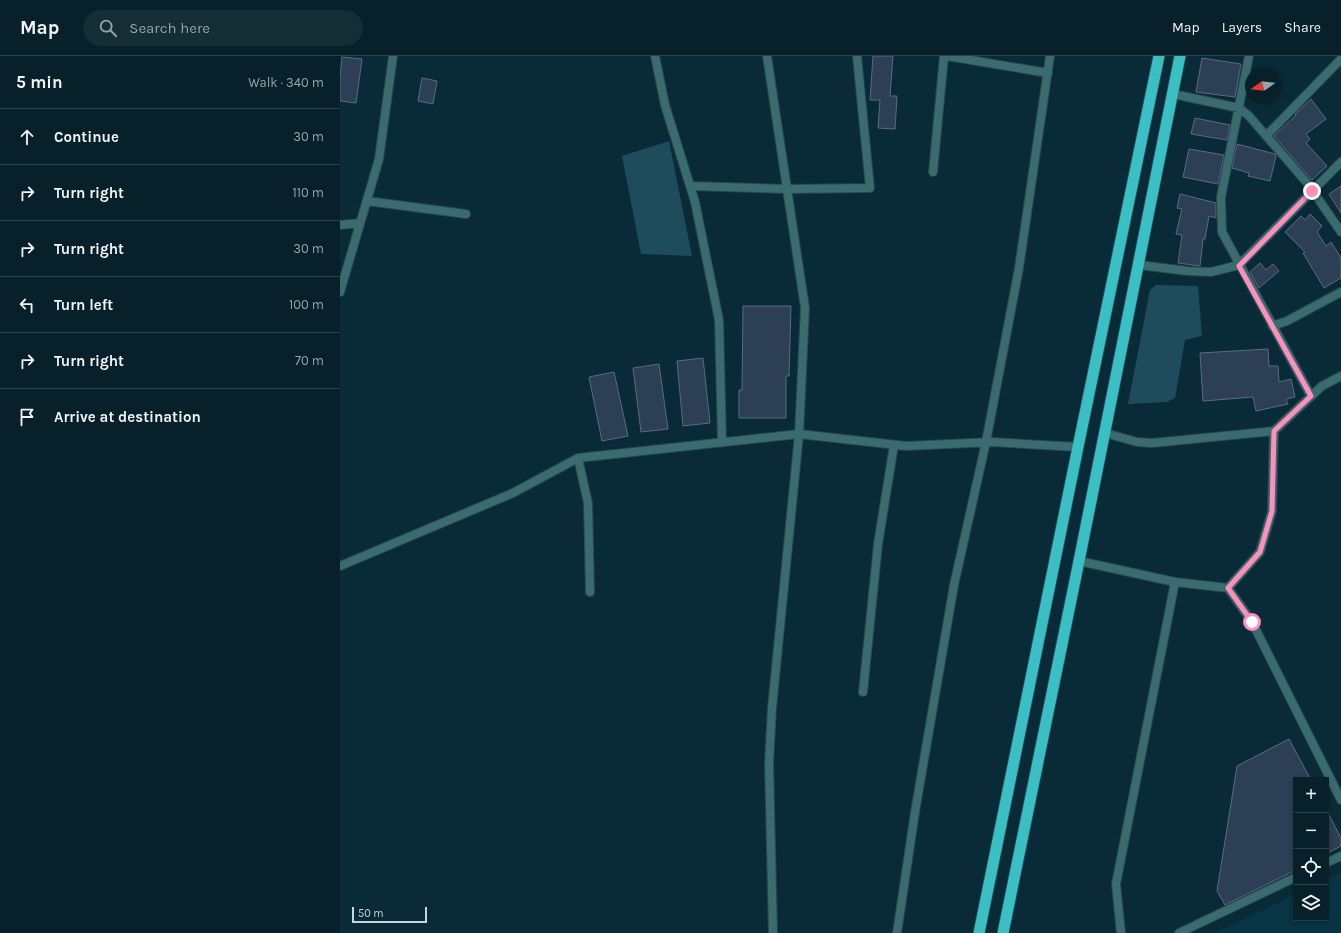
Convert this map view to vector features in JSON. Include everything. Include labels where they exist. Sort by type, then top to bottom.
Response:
[{"type":"highway","points":[[979,933],[1159,56]]},
{"type":"highway","points":[[1003,933],[1180,56]]},
{"type":"street","points":[[340,292],[379,159],[393,56]]},
{"type":"street","points":[[655,56],[665,105],[691,186],[719,320],[722,442]]},
{"type":"street","points":[[767,56],[805,308],[799,434],[772,708],[769,763],[773,933]]},
{"type":"street","points":[[691,186],[787,189],[870,188],[857,56]]},
{"type":"street","points":[[933,172],[946,56],[1048,73]]},
{"type":"street","points":[[897,933],[915,812],[954,585],[986,442],[1019,268],[1050,56]]},
{"type":"street","points":[[1250,56],[1221,197],[1222,232],[1239,266],[1311,396]]},
{"type":"street","points":[[1266,136],[1341,60]]},
{"type":"street","points":[[1173,94],[1239,108],[1249,116],[1312,191],[1341,232]]},
{"type":"street","points":[[1139,265],[1188,271],[1211,272],[1239,266],[1341,162]]},
{"type":"street","points":[[367,201],[466,214]]},
{"type":"street","points":[[340,225],[360,223]]},
{"type":"street","points":[[1272,326],[1287,321],[1341,292]]},
{"type":"street","points":[[1105,433],[1138,442],[1152,443],[1274,431],[1322,386],[1341,376]]},
{"type":"street","points":[[1228,588],[1260,552],[1268,525],[1272,511],[1274,431]]},
{"type":"street","points":[[340,566],[513,493],[578,458],[799,434],[906,446],[986,442],[1078,447]]},
{"type":"street","points":[[863,692],[878,544],[894,445]]},
{"type":"street","points":[[578,458],[588,503],[590,592]]},
{"type":"street","points":[[1079,561],[1175,582],[1228,588],[1252,622],[1341,800]]},
{"type":"street","points":[[1121,933],[1116,884],[1175,582]]},
{"type":"street","points":[[1329,862],[1341,856]]},
{"type":"street","points":[[1180,933],[1293,878]]},
{"type":"shaded area","points":[[669,141],[692,256],[641,254],[622,156]]},
{"type":"shaded area","points":[[1156,285],[1198,286],[1202,336],[1185,340],[1175,398],[1167,402],[1128,404],[1150,290]]},
{"type":"shaded area","points":[[1341,873],[1341,933],[1214,933],[1293,895],[1293,921],[1329,921],[1329,879]]},
{"type":"building","points":[[873,56],[893,56],[890,96],[897,96],[895,129],[878,128],[880,100],[870,100]]},
{"type":"building","points":[[342,57],[362,59],[356,103],[340,101]]},
{"type":"building","points":[[1202,58],[1241,64],[1235,97],[1196,92]]},
{"type":"building","points":[[422,78],[437,81],[433,104],[418,101]]},
{"type":"building","points":[[1311,99],[1326,119],[1306,134],[1310,139],[1306,143],[1327,166],[1312,180],[1274,136]]},
{"type":"building","points":[[1195,118],[1230,125],[1227,140],[1191,134]]},
{"type":"building","points":[[1237,144],[1275,154],[1276,156],[1270,181],[1248,176],[1249,173],[1232,168]]},
{"type":"building","points":[[1189,149],[1224,155],[1218,184],[1183,177]]},
{"type":"building","points":[[1341,186],[1341,213],[1329,194]]},
{"type":"building","points":[[1180,194],[1216,203],[1216,218],[1209,216],[1205,239],[1203,239],[1200,266],[1178,263],[1182,235],[1176,234],[1182,209],[1177,208]]},
{"type":"building","points":[[1310,214],[1322,226],[1317,232],[1326,246],[1331,242],[1341,258],[1341,278],[1324,288],[1303,253],[1305,252],[1285,232],[1301,216],[1305,220]]},
{"type":"building","points":[[1260,263],[1266,270],[1273,264],[1279,271],[1259,288],[1250,272]]},
{"type":"building","points":[[743,306],[791,306],[789,376],[786,376],[786,418],[739,418],[739,390],[742,390]]},
{"type":"building","points":[[1268,349],[1269,366],[1278,366],[1279,382],[1291,379],[1295,397],[1286,399],[1288,404],[1256,411],[1253,397],[1203,401],[1200,353]]},
{"type":"building","points":[[703,358],[710,423],[683,426],[677,361]]},
{"type":"building","points":[[659,364],[668,429],[641,432],[633,368]]},
{"type":"building","points":[[614,372],[628,436],[602,441],[589,377]]},
{"type":"building","points":[[1289,739],[1309,777],[1293,777],[1293,871],[1225,905],[1217,891],[1237,766]]},
{"type":"building","points":[[1329,815],[1341,838],[1341,846],[1329,852]]},
{"type":"route","points":[[1252,622],[1228,588],[1260,552],[1272,511],[1274,431],[1311,396],[1239,266],[1312,191]]}]
